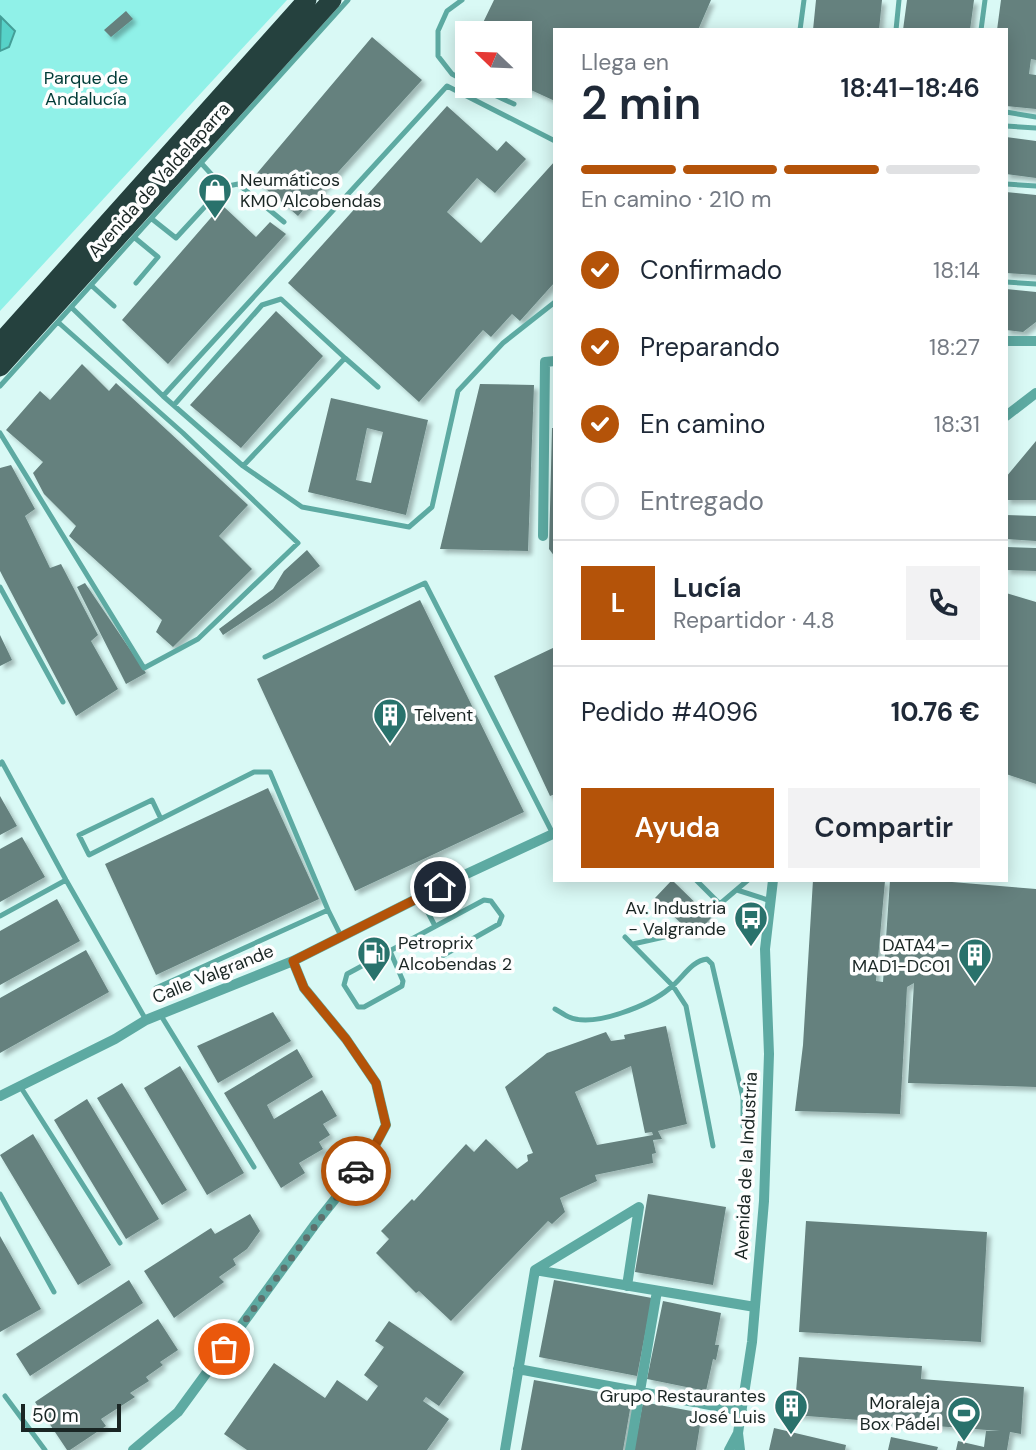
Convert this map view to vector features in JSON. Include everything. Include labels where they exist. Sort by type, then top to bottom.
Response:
[{"type":"highway","name":"Avenida de Valdelaparra","points":[[0,343],[307,0]]},
{"type":"highway","name":"Avenida de Valdelaparra","points":[[0,367],[331,0]]},
{"type":"street","points":[[1008,341],[1036,341]]},
{"type":"street","points":[[543,536],[550,362]]},
{"type":"street","points":[[1008,414],[1036,393]]},
{"type":"street","name":"Calle Valgrande","points":[[0,1096],[115,1039],[146,1020],[293,961],[553,833]]},
{"type":"street","name":"Avenida de la Industria","points":[[729,1450],[738,1433],[742,1411],[755,1307],[765,1171],[769,1054],[765,948],[773,882]]},
{"type":"street","points":[[133,1450],[178,1412],[323,1213],[370,1155],[386,1125],[376,1083],[346,1039],[304,988],[293,961]]},
{"type":"street","points":[[505,1450],[535,1270],[639,1207],[627,1286]]},
{"type":"street","points":[[535,1270],[755,1307]]},
{"type":"street","points":[[630,1450],[657,1291]]},
{"type":"street","points":[[518,1369],[742,1411]]},
{"type":"street","points":[[738,1433],[740,1450]]},
{"type":"lane","name":"Avenida de Valdelaparra","points":[[0,386],[348,0]]},
{"type":"lane","points":[[455,76],[438,56],[438,31],[447,12],[462,0]]},
{"type":"lane","points":[[800,28],[804,0]]},
{"type":"lane","points":[[896,28],[899,0]]},
{"type":"lane","points":[[981,28],[985,0]]},
{"type":"lane","points":[[163,396],[447,86],[553,140]]},
{"type":"lane","points":[[501,98],[514,104]]},
{"type":"lane","points":[[1008,112],[1036,117]]},
{"type":"lane","points":[[1008,126],[1036,128]]},
{"type":"lane","points":[[202,163],[223,187]]},
{"type":"lane","points":[[152,219],[176,238],[223,187],[238,184],[284,222]]},
{"type":"lane","points":[[1008,184],[1036,186]]},
{"type":"lane","points":[[135,238],[158,257],[136,283]]},
{"type":"lane","points":[[1008,282],[1036,284]]},
{"type":"lane","points":[[92,286],[114,306]]},
{"type":"lane","points":[[174,405],[262,305],[281,299],[378,387]]},
{"type":"lane","points":[[72,308],[163,396],[243,466],[302,507],[409,527],[432,506],[458,391],[503,343],[553,304]]},
{"type":"lane","points":[[0,433],[144,668],[198,639],[298,543],[183,433],[58,323]]},
{"type":"lane","points":[[243,466],[345,358]]},
{"type":"lane","points":[[265,657],[425,583],[553,831]]},
{"type":"lane","points":[[0,587],[62,702]]},
{"type":"lane","points":[[0,764],[2,762],[146,1020]]},
{"type":"lane","points":[[161,818],[152,800],[79,835],[89,855],[254,772],[270,772],[341,936]]},
{"type":"lane","points":[[0,916],[66,880]]},
{"type":"lane","points":[[698,882],[720,904]]},
{"type":"lane","points":[[708,915],[746,882]]},
{"type":"lane","points":[[737,890],[771,901]]},
{"type":"lane","points":[[420,897],[435,926]]},
{"type":"lane","points":[[390,951],[403,981],[402,986],[364,1007],[358,1007],[344,985],[347,974],[435,926],[488,899],[502,916],[499,924],[435,960]]},
{"type":"lane","points":[[156,988],[328,909]]},
{"type":"lane","points":[[633,944],[691,931]]},
{"type":"lane","points":[[625,937],[673,986],[686,1006],[713,1146]]},
{"type":"lane","points":[[555,1009],[570,1018],[590,1020],[635,1009],[673,986],[698,960],[707,959],[712,964],[743,1098],[743,1126]]},
{"type":"lane","points":[[160,1014],[254,1167]]},
{"type":"lane","points":[[20,1086],[120,1243]]},
{"type":"lane","points":[[0,1194],[54,1292]]},
{"type":"lane","points":[[5,1396],[45,1450]]},
{"type":"green space","name":"Parque de Andalucía","points":[[0,0],[287,0],[0,311]]},
{"type":"shaded area","points":[[1,17],[15,31],[9,47],[0,51]]},
{"type":"building","points":[[494,0],[711,0],[699,28],[553,28],[553,100],[532,90],[532,21],[484,21]]},
{"type":"building","points":[[816,0],[882,0],[879,28],[813,28]]},
{"type":"building","points":[[907,0],[974,0],[970,28],[903,28]]},
{"type":"building","points":[[1001,0],[1036,0],[1036,60],[1031,59],[1029,74],[1036,75],[1036,109],[1008,106],[1008,28],[997,28]]},
{"type":"building","points":[[126,11],[133,19],[111,37],[104,30]]},
{"type":"building","points":[[372,37],[422,80],[298,216],[253,178]]},
{"type":"building","points":[[447,106],[497,151],[506,141],[526,159],[495,193],[477,178],[447,212],[481,243],[553,163],[553,284],[520,321],[512,314],[491,337],[483,330],[419,402],[288,283]]},
{"type":"building","points":[[1008,137],[1036,141],[1036,178],[1008,174]]},
{"type":"building","points":[[1008,192],[1036,195],[1036,275],[1008,273]]},
{"type":"building","points":[[222,205],[256,237],[270,222],[286,234],[168,364],[122,320]]},
{"type":"building","points":[[1008,289],[1036,292],[1036,322],[1023,332],[1008,330]]},
{"type":"building","points":[[276,311],[323,356],[241,448],[190,405]]},
{"type":"building","points":[[82,364],[109,391],[116,383],[248,505],[219,536],[252,569],[173,647],[156,632],[162,620],[69,536],[76,526],[44,494],[33,473],[43,462],[6,430],[40,391],[50,400]]},
{"type":"building","points":[[480,384],[534,385],[528,551],[440,549]]},
{"type":"building","points":[[331,398],[428,420],[406,515],[308,492]],"holes":[[[367,428],[383,432],[371,483],[356,480]]]},
{"type":"building","points":[[552,428],[553,428],[553,554],[549,549]]},
{"type":"building","points":[[1036,441],[1036,500],[1008,500],[1008,475]]},
{"type":"building","points":[[11,465],[35,509],[25,516],[50,568],[61,564],[98,635],[91,641],[118,689],[76,716],[0,571],[0,468]]},
{"type":"building","points":[[1008,515],[1036,516],[1036,541],[1008,539]]},
{"type":"building","points":[[1008,547],[1036,548],[1036,571],[1008,570]]},
{"type":"building","points":[[307,550],[320,566],[223,635],[219,629],[273,589],[284,571]]},
{"type":"building","points":[[85,583],[146,673],[126,684],[77,587]]},
{"type":"building","points":[[1008,594],[1036,602],[1036,784],[1008,775]]},
{"type":"building","name":"Telvent","points":[[420,600],[524,812],[355,891],[257,679]]},
{"type":"building","points":[[0,635],[12,660],[0,666]]},
{"type":"building","points":[[553,648],[553,795],[550,796],[494,676]]},
{"type":"building","points":[[268,788],[319,899],[156,975],[105,864]]},
{"type":"building","points":[[0,796],[17,826],[0,835]]},
{"type":"building","points":[[22,837],[45,877],[0,902],[0,849]]},
{"type":"building","points":[[670,882],[674,882],[711,918],[694,936],[655,898]]},
{"type":"building","points":[[813,882],[885,882],[876,981],[883,982],[890,882],[952,882],[1036,889],[1036,1087],[908,1083],[914,983],[907,987],[900,1114],[795,1111],[803,1045]]},
{"type":"building","points":[[57,899],[80,941],[0,985],[0,931]]},
{"type":"building","points":[[86,950],[109,992],[0,1053],[0,998]]},
{"type":"building","points":[[273,1012],[291,1041],[218,1083],[197,1046]]},
{"type":"building","points":[[666,1026],[687,1124],[658,1131],[662,1139],[653,1140],[656,1153],[652,1154],[653,1163],[595,1175],[597,1181],[560,1198],[565,1212],[552,1224],[548,1221],[451,1321],[419,1291],[416,1293],[376,1253],[389,1239],[381,1231],[412,1199],[414,1201],[466,1144],[474,1152],[486,1139],[517,1169],[528,1161],[527,1155],[533,1153],[505,1087],[547,1053],[606,1032],[611,1041],[625,1039],[624,1035]],"holes":[[[631,1066],[645,1133],[652,1132],[653,1135],[597,1145],[575,1092]]]},
{"type":"building","points":[[297,1049],[313,1077],[267,1105],[274,1119],[322,1090],[337,1116],[323,1124],[330,1135],[319,1142],[323,1149],[299,1163],[305,1173],[281,1188],[224,1093]]},
{"type":"building","points":[[180,1066],[244,1173],[207,1195],[144,1088]]},
{"type":"building","points":[[122,1083],[187,1190],[162,1205],[97,1098]]},
{"type":"building","points":[[87,1099],[159,1219],[126,1239],[54,1120]]},
{"type":"building","points":[[33,1134],[111,1265],[78,1285],[0,1155]]},
{"type":"building","points":[[648,1194],[726,1207],[713,1285],[635,1272]]},
{"type":"building","points":[[250,1214],[260,1231],[247,1249],[233,1259],[236,1265],[219,1277],[224,1282],[174,1318],[144,1271],[211,1228],[215,1234]]},
{"type":"building","points":[[806,1221],[987,1232],[981,1342],[799,1332]]},
{"type":"building","points":[[0,1236],[41,1309],[0,1332]]},
{"type":"building","points":[[129,1280],[143,1303],[30,1376],[16,1354]]},
{"type":"building","points":[[554,1280],[652,1298],[637,1376],[539,1357]]},
{"type":"building","points":[[663,1301],[721,1313],[715,1345],[719,1345],[706,1391],[647,1379]]},
{"type":"building","points":[[158,1319],[178,1350],[160,1362],[163,1365],[146,1377],[149,1381],[130,1393],[135,1397],[101,1419],[106,1426],[67,1450],[35,1402]]},
{"type":"building","points":[[389,1321],[464,1372],[439,1406],[426,1397],[423,1401],[449,1419],[427,1450],[247,1450],[224,1434],[274,1363],[325,1398],[337,1380],[367,1401],[378,1386],[364,1375],[384,1347],[375,1341]]},
{"type":"building","points":[[799,1357],[922,1366],[921,1379],[1024,1387],[1021,1434],[1010,1432],[1007,1450],[956,1450],[958,1441],[984,1447],[986,1431],[1000,1431],[794,1415]]},
{"type":"building","points":[[534,1380],[632,1398],[623,1450],[521,1450]]},
{"type":"building","points":[[643,1402],[702,1413],[696,1450],[634,1450]]},
{"type":"building","name":"Grupo Restaurantes José Luis","points":[[774,1428],[846,1445],[845,1450],[769,1450]]},
{"type":"building","points":[[891,1437],[938,1447],[937,1450],[888,1450]]},
{"type":"way so far","points":[[224,1349],[356,1171]]},
{"type":"place","name":"Neumáticos KM0 Alcobendas","points":[[215,220]]},
{"type":"place","name":"Telvent","points":[[390,745]]},
{"type":"place","name":"Av. Industria - Valgrande","points":[[751,948]]},
{"type":"place","name":"Petroprix Alcobendas 2","points":[[374,983]]},
{"type":"place","name":"DATA4 - MAD1-DC01","points":[[975,985]]},
{"type":"place","name":"Grupo Restaurantes José Luis","points":[[791,1436]]},
{"type":"place","name":"Moraleja Box Pádel","points":[[964,1443]]},
{"type":"route","points":[[356,1171],[370,1155],[386,1125],[376,1083],[356,1052],[304,988],[293,961],[440,887]]}]
